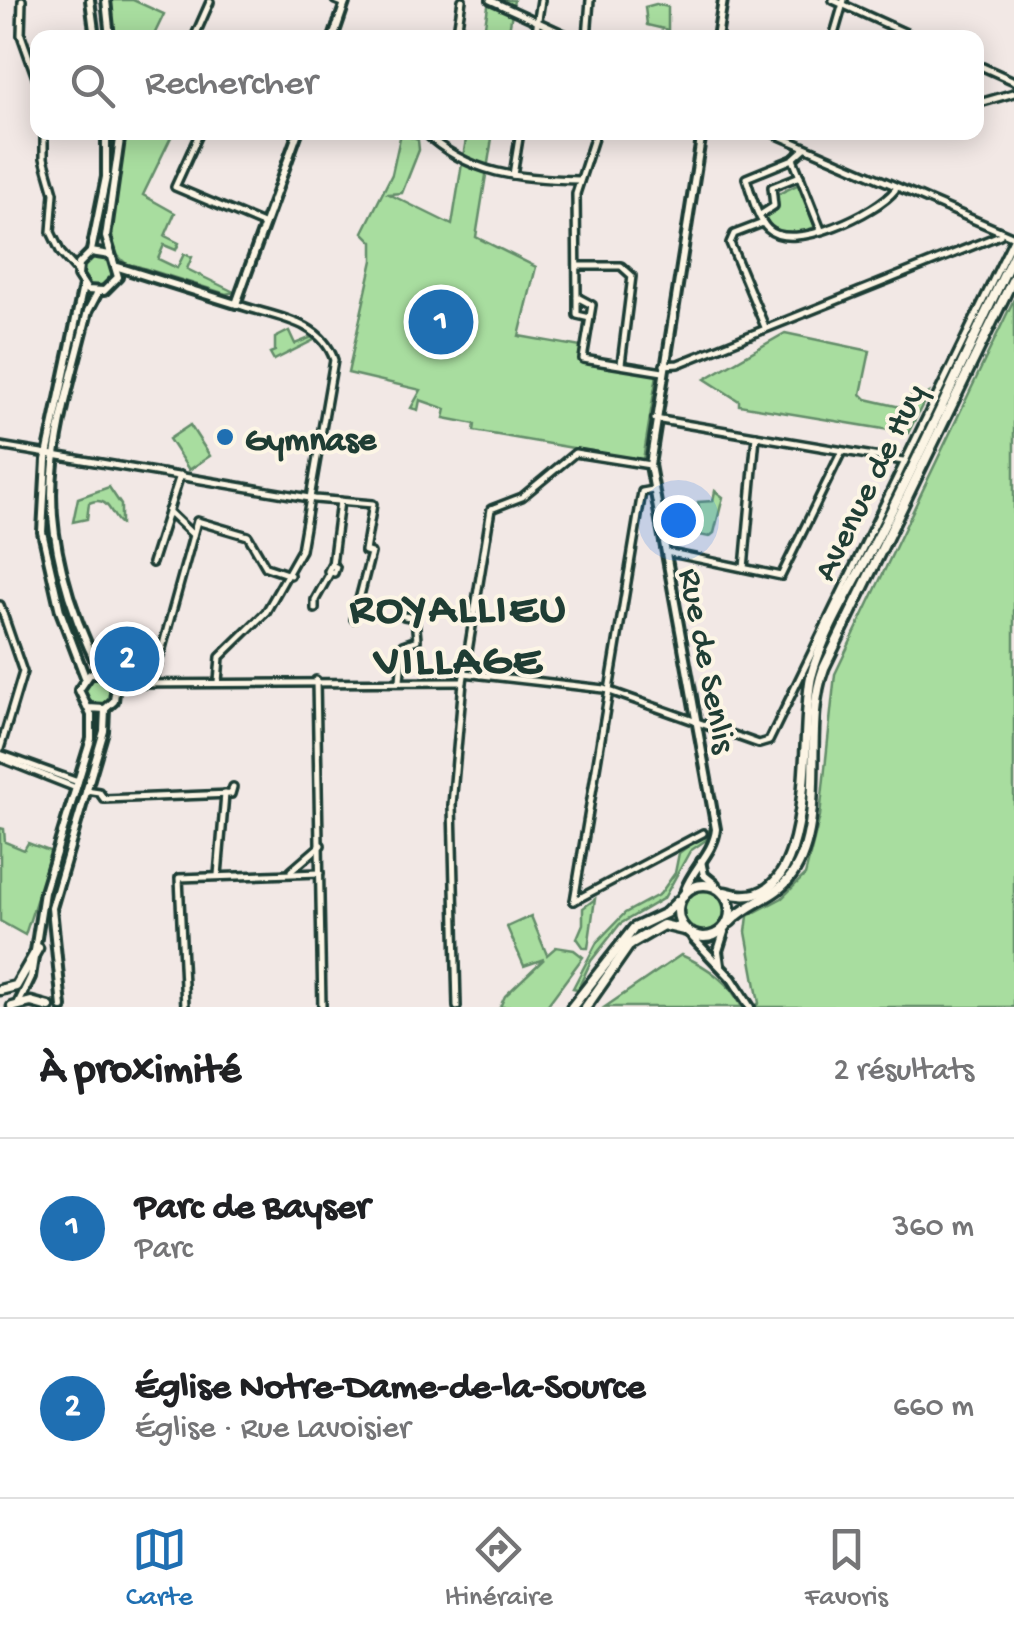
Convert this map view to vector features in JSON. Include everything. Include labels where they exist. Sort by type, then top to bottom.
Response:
[{"type":"main road","points":[[90,0],[93,30]]},
{"type":"main road","points":[[106,0],[109,30]]},
{"type":"main road","points":[[718,30],[723,0]]},
{"type":"main road","points":[[336,30],[346,2]]},
{"type":"main road","points":[[91,252],[106,177],[106,140]]},
{"type":"main road","points":[[119,140],[106,236],[110,255],[118,267],[236,304],[295,140]]},
{"type":"main road","name":"Rue de Senlis","points":[[685,890],[714,843],[716,829],[650,465],[701,140]]},
{"type":"main road","points":[[14,1006],[26,992],[38,948],[44,892],[91,738],[88,708],[80,697],[85,677],[60,611],[42,532],[52,453],[83,286],[77,270],[82,258],[91,252],[110,255]]},
{"type":"main road","points":[[701,860],[704,875],[725,892],[750,896],[772,882],[790,858],[798,831],[812,674],[1014,254]]},
{"type":"main road","points":[[117,280],[118,267]]},
{"type":"main road","points":[[83,286],[98,292],[133,274]]},
{"type":"main road","points":[[720,966],[718,951],[730,922],[739,912],[778,891],[800,860],[808,836],[818,682],[1014,277]]},
{"type":"main road","points":[[64,1007],[52,908],[105,709],[114,701],[116,684],[101,673],[75,615],[59,553],[52,453],[88,311],[98,292]]},
{"type":"main road","points":[[85,677],[101,673]]},
{"type":"main road","points":[[88,708],[105,709]]},
{"type":"main road","points":[[78,782],[86,790]]},
{"type":"main road","points":[[55,856],[63,873]]},
{"type":"main road","points":[[572,1007],[634,928],[666,913],[685,890],[715,884]]},
{"type":"main road","points":[[725,892],[730,922]]},
{"type":"main road","points":[[678,901],[684,930]]},
{"type":"main road","points":[[586,1007],[636,939],[662,925],[684,930],[694,938],[750,1007]]},
{"type":"main road","points":[[694,938],[724,932]]},
{"type":"main road","points":[[0,990],[16,986],[38,948]]},
{"type":"main road","points":[[14,1006],[31,1002],[49,1007]]},
{"type":"street","points":[[22,0],[21,35],[30,61]]},
{"type":"street","points":[[335,0],[346,2]]},
{"type":"street","points":[[457,30],[462,0]]},
{"type":"street","points":[[490,0],[557,30]]},
{"type":"street","points":[[536,30],[541,0]]},
{"type":"street","points":[[587,30],[590,0]]},
{"type":"street","points":[[832,0],[901,30]]},
{"type":"street","points":[[197,30],[208,1]]},
{"type":"street","points":[[835,30],[843,2]]},
{"type":"street","points":[[984,68],[1014,81]]},
{"type":"street","points":[[984,102],[1014,93]]},
{"type":"street","points":[[44,140],[44,158],[54,193],[51,232],[59,250],[77,270]]},
{"type":"street","points":[[196,140],[175,187],[265,225]]},
{"type":"street","points":[[433,140],[478,169],[579,180]]},
{"type":"street","points":[[513,175],[519,140]]},
{"type":"street","points":[[590,318],[577,315],[575,222],[579,180],[593,140]]},
{"type":"street","points":[[787,140],[1000,235],[1014,237]]},
{"type":"street","points":[[804,148],[793,159],[746,178],[762,219],[773,233],[790,238],[821,230],[884,205],[895,190]]},
{"type":"street","points":[[793,159],[821,230]]},
{"type":"street","points":[[766,328],[730,243],[734,234],[762,219],[774,206],[772,187],[800,176]]},
{"type":"street","points":[[577,297],[590,301],[583,359],[664,368],[1000,235]]},
{"type":"street","name":"Avenue de Huy","points":[[696,722],[763,744],[769,741],[1014,237]]},
{"type":"street","points":[[59,250],[82,258]]},
{"type":"street","points":[[578,266],[630,270],[632,290],[621,364]]},
{"type":"street","points":[[218,682],[220,657],[266,612],[291,575],[312,498],[329,403],[333,354],[306,327],[236,304]]},
{"type":"street","points":[[655,420],[903,460]]},
{"type":"street","points":[[744,568],[756,436]]},
{"type":"street","points":[[0,446],[312,498],[372,504],[365,551],[371,553],[354,620]]},
{"type":"street","points":[[664,552],[783,574],[842,450]]},
{"type":"street","points":[[457,1007],[452,804],[462,682],[494,506],[522,497],[575,453],[650,465]]},
{"type":"street","points":[[152,562],[180,475]]},
{"type":"street","points":[[653,490],[642,492],[574,901],[702,833]]},
{"type":"street","points":[[316,610],[315,600],[331,569],[340,501]]},
{"type":"street","points":[[168,510],[193,534]]},
{"type":"street","points":[[152,681],[196,521],[248,536],[266,567],[291,575]]},
{"type":"street","points":[[0,604],[23,672],[0,754],[78,782]]},
{"type":"street","points":[[400,681],[403,645],[417,640],[418,621],[404,616]]},
{"type":"street","points":[[464,673],[608,690],[696,722]]},
{"type":"street","points":[[316,680],[322,1007]]},
{"type":"street","points":[[116,684],[462,682]]},
{"type":"street","points":[[86,790],[99,792],[104,799],[232,794],[233,787]]},
{"type":"street","points":[[218,874],[226,794]]},
{"type":"street","points":[[289,873],[321,846]]},
{"type":"street","points":[[185,1007],[177,882],[188,874],[322,872]]},
{"type":"green space","points":[[109,0],[133,0],[164,14],[156,30],[113,30]]},
{"type":"green space","points":[[489,0],[514,0],[509,30],[484,30]]},
{"type":"green space","points":[[645,7],[668,7],[668,30],[647,25]]},
{"type":"green space","points":[[124,140],[170,140],[143,195],[175,213],[165,236],[179,243],[176,250],[164,245],[158,259],[177,268],[184,254],[192,257],[187,269],[234,292],[226,294],[134,265],[131,269],[113,251],[109,234]]},
{"type":"green space","points":[[399,140],[418,140],[419,150],[402,193],[389,194],[452,225],[466,140],[492,140],[476,237],[536,267],[519,336],[581,347],[580,361],[657,374],[643,460],[474,431],[475,424],[444,418],[446,409],[420,400],[418,410],[411,408],[421,390],[348,373],[373,260],[373,242],[363,232],[392,174]]},
{"type":"green space","points":[[799,184],[815,227],[795,235],[776,232],[764,217],[777,210],[774,196]]},
{"type":"green space","points":[[97,255],[109,260],[114,272],[109,284],[97,289],[85,284],[80,272],[85,260]]},
{"type":"green space","points":[[1014,299],[1014,1007],[754,1007],[759,1003],[746,932],[748,916],[782,898],[805,875],[820,816],[835,674]]},
{"type":"green space","points":[[289,331],[295,344],[312,337],[314,340],[274,360],[270,353],[275,351],[275,338]]},
{"type":"green space","points":[[785,333],[870,351],[861,394],[866,399],[909,409],[911,395],[922,398],[928,394],[908,433],[739,405],[739,401],[705,379]]},
{"type":"green space","points":[[190,425],[210,456],[189,470],[169,439]]},
{"type":"green space","points":[[109,487],[121,505],[121,524],[105,504],[96,501],[89,503],[87,519],[73,522],[78,498]]},
{"type":"green space","points":[[715,491],[723,497],[714,533],[709,537],[670,529],[668,513],[676,524],[682,511],[701,515],[698,502],[713,501]]},
{"type":"green space","points":[[98,676],[109,680],[113,691],[109,702],[98,706],[87,702],[83,691],[87,680]]},
{"type":"green space","points":[[0,828],[4,829],[5,842],[24,850],[28,843],[52,852],[25,935],[0,921]]},
{"type":"green space","points":[[709,830],[706,840],[690,851],[664,898],[620,924],[591,961],[578,989],[573,988],[597,942],[625,913],[660,894],[675,873],[679,853]]},
{"type":"green space","points":[[704,889],[720,895],[726,911],[720,927],[704,933],[688,927],[682,911],[688,895]]},
{"type":"green space","points":[[595,899],[588,948],[584,948],[577,938],[583,924],[583,908]]},
{"type":"green space","points":[[531,916],[547,955],[556,947],[574,950],[583,957],[546,1007],[500,1007],[505,996],[544,959],[524,966],[507,927]]},
{"type":"green space","points":[[681,955],[716,975],[742,1007],[605,1007]]},
{"type":"place","name":"Parc de Bayser","points":[[441,322]]},
{"type":"place","name":"Gymnase","points":[[225,437]]},
{"type":"place","name":"Église Notre-Dame-de-la-Source","points":[[127,659]]},
{"type":"district","name":"ROYALLIEU VILLAGE","points":[[459,630]]}]
